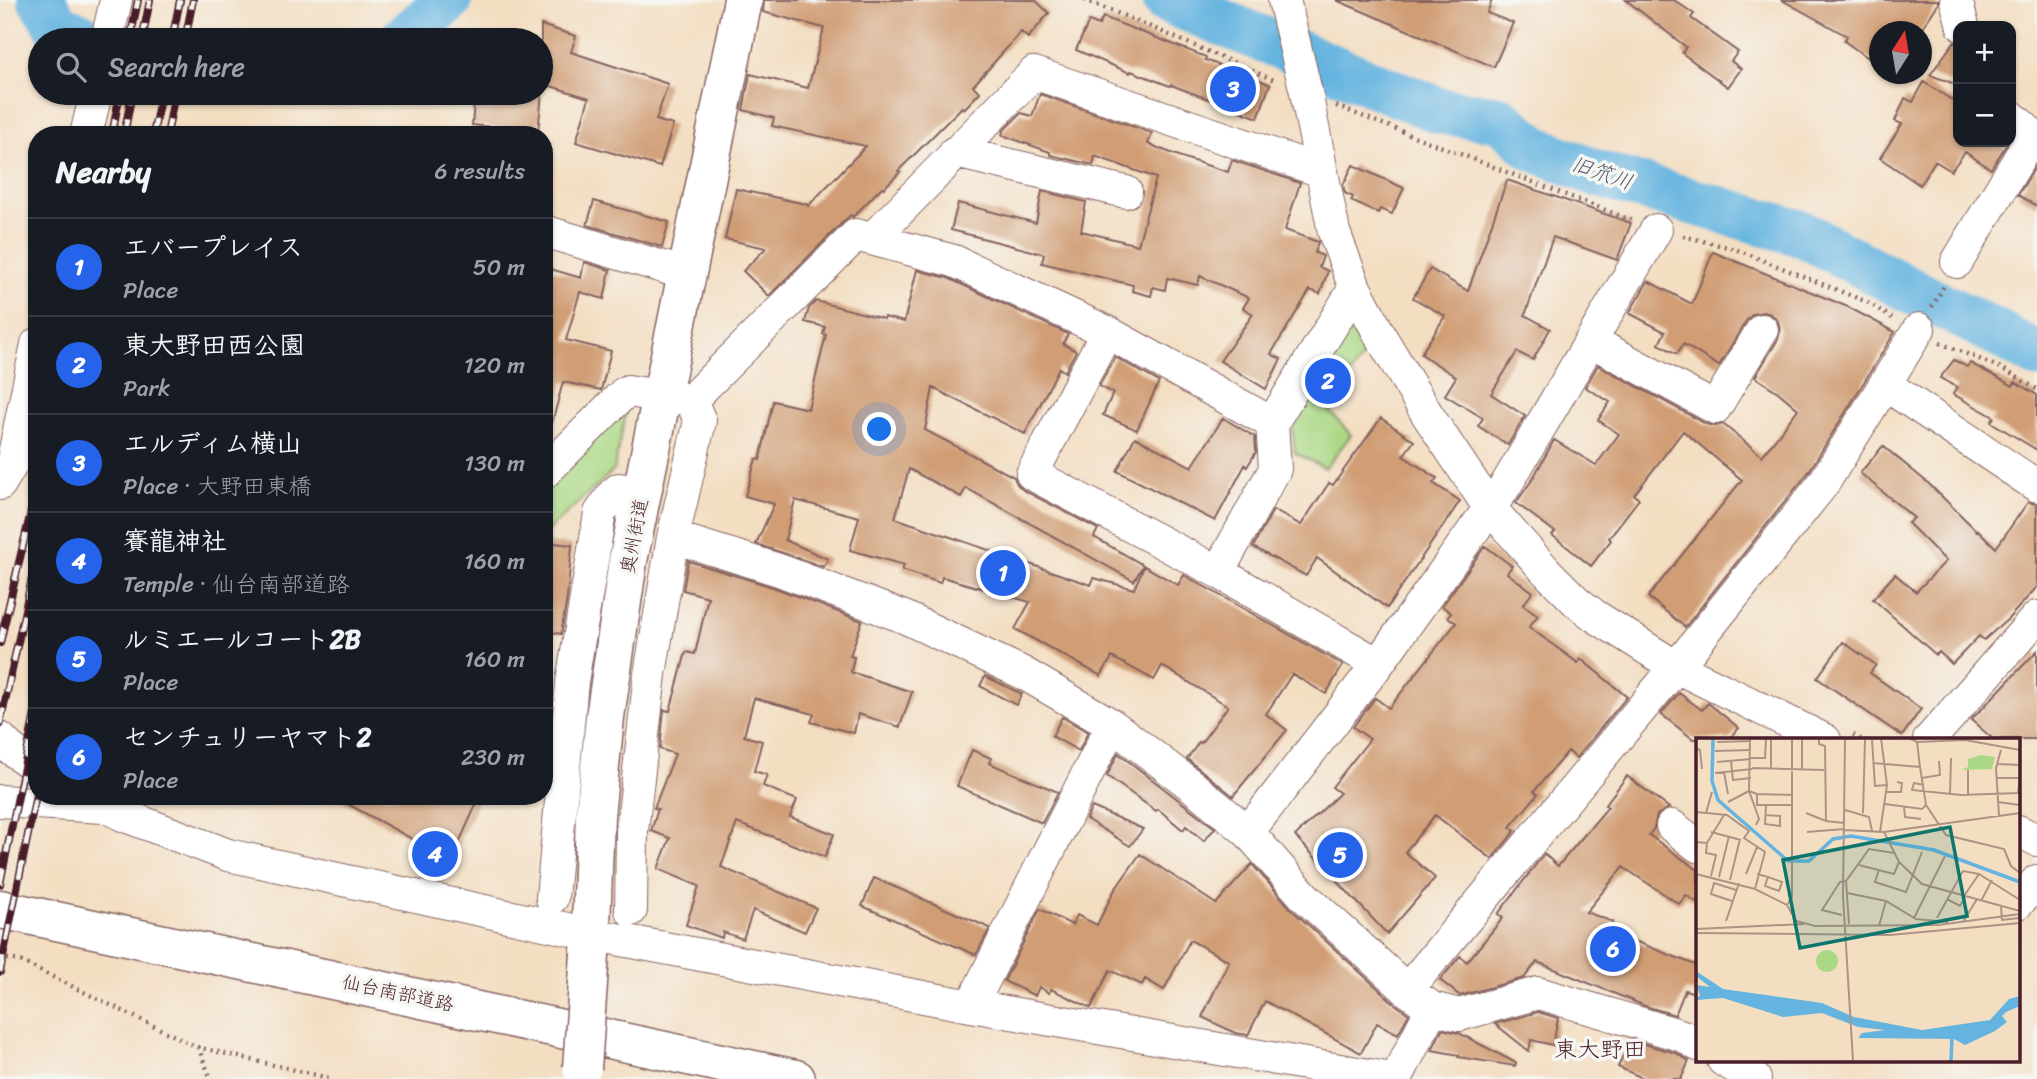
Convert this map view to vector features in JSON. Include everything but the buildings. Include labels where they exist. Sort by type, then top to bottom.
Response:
[{"type":"main road","name":"奥州街道","points":[[581,1073],[595,816],[605,717],[628,561],[642,492],[676,398],[686,274],[743,0]]},
{"type":"main road","name":"仙台南部道路","points":[[0,909],[796,1079]]},
{"type":"street","points":[[1956,0],[1962,21]]},
{"type":"street","points":[[110,28],[115,3]]},
{"type":"street","points":[[1285,4],[1293,88],[1321,171],[1334,232],[1355,288],[1427,414],[1489,507],[1546,571],[1595,616],[1676,667],[1821,738]]},
{"type":"street","points":[[872,239],[1034,73],[1321,171]]},
{"type":"street","points":[[88,126],[93,105]]},
{"type":"street","points":[[1957,262],[2027,131]]},
{"type":"street","points":[[956,152],[1126,192]]},
{"type":"street","points":[[1248,832],[1378,664],[1506,485],[1656,230]]},
{"type":"street","points":[[553,234],[686,274]]},
{"type":"street","points":[[676,398],[856,235],[954,261],[1107,332],[1272,422]]},
{"type":"street","points":[[1218,572],[1275,468],[1272,422],[1355,288]]},
{"type":"street","points":[[1591,341],[1715,408],[1762,330]]},
{"type":"street","points":[[1407,990],[1676,667],[1823,484],[1919,330]]},
{"type":"street","points":[[1107,332],[1032,474],[1218,572],[1378,664]]},
{"type":"street","points":[[1886,385],[2037,485]]},
{"type":"street","points":[[0,484],[12,464],[28,387]]},
{"type":"street","points":[[553,464],[628,391],[676,398],[700,421],[673,537],[650,674],[632,831],[631,910]]},
{"type":"street","points":[[553,785],[600,513],[619,489],[642,492]]},
{"type":"street","points":[[673,537],[779,570],[904,617],[1023,673],[1111,725],[1248,832],[1304,896],[1407,990],[1432,1009],[1459,1015],[1538,993],[1693,1033]]},
{"type":"street","points":[[1931,738],[2037,617]]},
{"type":"street","points":[[971,1006],[1111,725]]},
{"type":"street","points":[[0,738],[28,761]]},
{"type":"street","points":[[0,801],[28,801]]},
{"type":"street","points":[[101,805],[228,855],[590,944],[1394,1079],[1432,1009]]},
{"type":"street","points":[[552,898],[553,805]]},
{"type":"street","points":[[1672,826],[1696,844]]},
{"type":"street","points":[[2020,832],[2037,840]]},
{"type":"street","points":[[2020,901],[2037,881]]},
{"type":"street","points":[[1726,1062],[1755,1079]]},
{"type":"path","points":[[1084,0],[1293,88]]},
{"type":"path","points":[[1919,330],[1957,262]]},
{"type":"path","points":[[0,958],[20,961],[197,1047],[333,1079]]},
{"type":"path","points":[[197,1047],[211,1079]]},
{"type":"green space","points":[[1354,333],[1364,355],[1327,408],[1351,435],[1325,468],[1295,453],[1291,411],[1338,336]]},
{"type":"green space","points":[[627,407],[614,470],[553,526],[553,476]]},
{"type":"waterway","name":"旧笊川","points":[[41,0],[58,26],[62,28]]},
{"type":"waterway","name":"旧笊川","points":[[416,28],[449,0]]},
{"type":"waterway","name":"旧笊川","points":[[1166,0],[1440,111],[1500,119],[1534,148],[1598,174],[1803,234],[2037,355]]},
{"type":"railway","points":[[132,28],[138,0]]},
{"type":"railway","points":[[144,28],[150,0]]},
{"type":"railway","points":[[174,28],[180,0]]},
{"type":"railway","points":[[187,28],[193,0]]},
{"type":"railway","points":[[114,126],[118,105]]},
{"type":"railway","points":[[126,126],[130,105]]},
{"type":"railway","points":[[155,126],[159,105]]},
{"type":"railway","points":[[169,126],[173,105]]},
{"type":"railway","points":[[0,643],[28,524]]},
{"type":"railway","points":[[0,724],[28,596]]},
{"type":"railway","points":[[0,884],[28,748]]},
{"type":"railway","points":[[0,972],[34,805]]},
{"type":"place","name":"エルディム横山","points":[[1233,89]]},
{"type":"place","name":"東大野田西公園","points":[[1328,381]]},
{"type":"place","name":"エバープレイス","points":[[1003,573]]},
{"type":"place","name":"賽龍神社","points":[[435,854]]},
{"type":"place","name":"ルミエールコート2B","points":[[1340,855]]},
{"type":"place","name":"センチュリーヤマト2","points":[[1613,949]]},
{"type":"district","name":"東大野田","points":[[1600,1049]]}]
